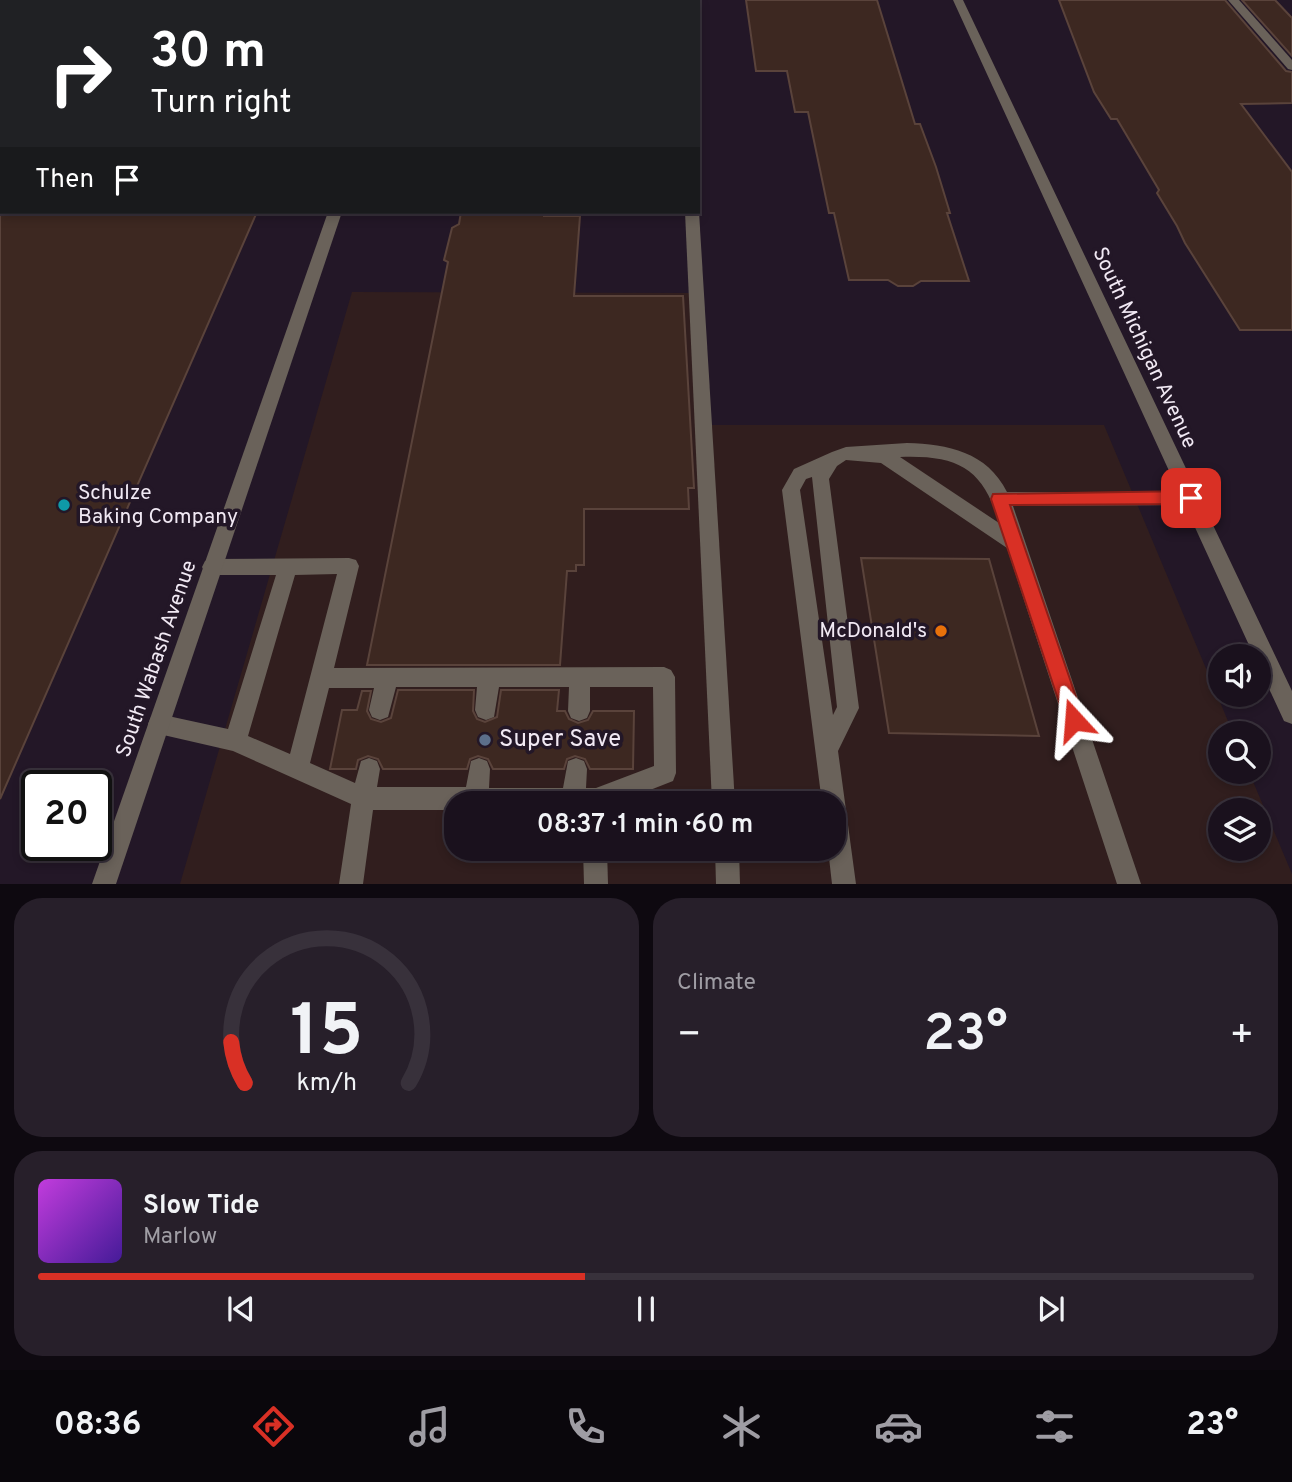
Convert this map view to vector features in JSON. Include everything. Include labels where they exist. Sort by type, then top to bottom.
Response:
[{"type":"street","name":"South Michigan Avenue","points":[[958,0],[1292,714]]},
{"type":"street","points":[[1233,0],[1292,67]]},
{"type":"street","name":"South Wabash Avenue","points":[[104,884],[334,214]]},
{"type":"street","points":[[692,214],[723,791]]},
{"type":"street","points":[[833,791],[791,490],[800,474],[825,464],[837,455],[920,450],[951,454],[983,471],[995,487],[1129,884]]},
{"type":"street","points":[[866,453],[886,457],[1015,544]]},
{"type":"street","points":[[825,464],[820,479],[848,708],[828,748]]},
{"type":"street","points":[[999,499],[1191,498]]},
{"type":"street","points":[[212,568],[349,566],[298,767]]},
{"type":"street","points":[[235,741],[288,567]]},
{"type":"street","points":[[486,710],[489,677]]},
{"type":"street","points":[[321,678],[664,677],[665,773],[616,791]]},
{"type":"street","points":[[380,710],[387,678]]},
{"type":"street","points":[[579,711],[580,678]]},
{"type":"street","points":[[159,724],[235,741],[363,798],[444,798]]},
{"type":"street","points":[[351,884],[369,769]]},
{"type":"street","points":[[477,791],[479,769]]},
{"type":"street","points":[[576,769],[585,791]]},
{"type":"street","points":[[596,861],[596,884]]},
{"type":"street","points":[[728,861],[729,884]]},
{"type":"street","points":[[841,861],[844,884]]},
{"type":"shaded area","points":[[352,292],[696,293],[704,425],[1104,425],[1208,673],[1208,707],[1222,707],[1228,721],[1208,721],[1208,784],[1254,784],[1260,798],[1208,798],[1208,861],[1271,861],[1271,824],[1292,874],[1292,884],[180,884]]},
{"type":"building","points":[[746,0],[877,0],[915,124],[920,124],[936,167],[950,213],[947,213],[969,281],[921,281],[913,286],[898,286],[888,280],[849,280],[834,213],[829,213],[808,112],[795,112],[787,71],[756,71]]},
{"type":"building","points":[[1059,0],[1225,0],[1286,71],[1292,72],[1292,103],[1241,104],[1292,172],[1292,330],[1240,330],[1185,243],[1157,193],[1159,190],[1117,119],[1111,119],[1094,92]]},
{"type":"building","points":[[1242,0],[1275,0],[1292,18],[1292,56]]},
{"type":"building","name":"Schulze Baking Company","points":[[0,214],[256,214],[0,799]]},
{"type":"building","points":[[461,214],[580,216],[574,296],[683,296],[694,488],[688,488],[689,509],[584,509],[584,565],[576,565],[576,571],[567,571],[560,665],[367,665],[448,262],[444,260],[452,228],[459,224]]},
{"type":"building","name":"McDonald's","points":[[861,558],[989,559],[1039,736],[889,733]]},
{"type":"building","name":"Super Save","points":[[398,690],[474,690],[473,711],[477,719],[485,722],[497,717],[501,690],[559,690],[557,711],[565,711],[569,719],[578,723],[588,720],[593,711],[634,711],[633,769],[590,769],[585,759],[575,756],[567,759],[564,769],[493,769],[488,759],[478,756],[470,759],[467,769],[383,769],[378,759],[368,756],[358,760],[356,769],[330,769],[342,710],[357,710],[362,691],[371,691],[367,711],[371,719],[381,722],[391,718]]},
{"type":"place","name":"Schulze Baking Company","points":[[64,505]]},
{"type":"place","name":"McDonald's","points":[[941,631]]},
{"type":"place","name":"Super Save","points":[[485,740]]},
{"type":"route","points":[[1074,720],[999,499],[1191,498]]}]
